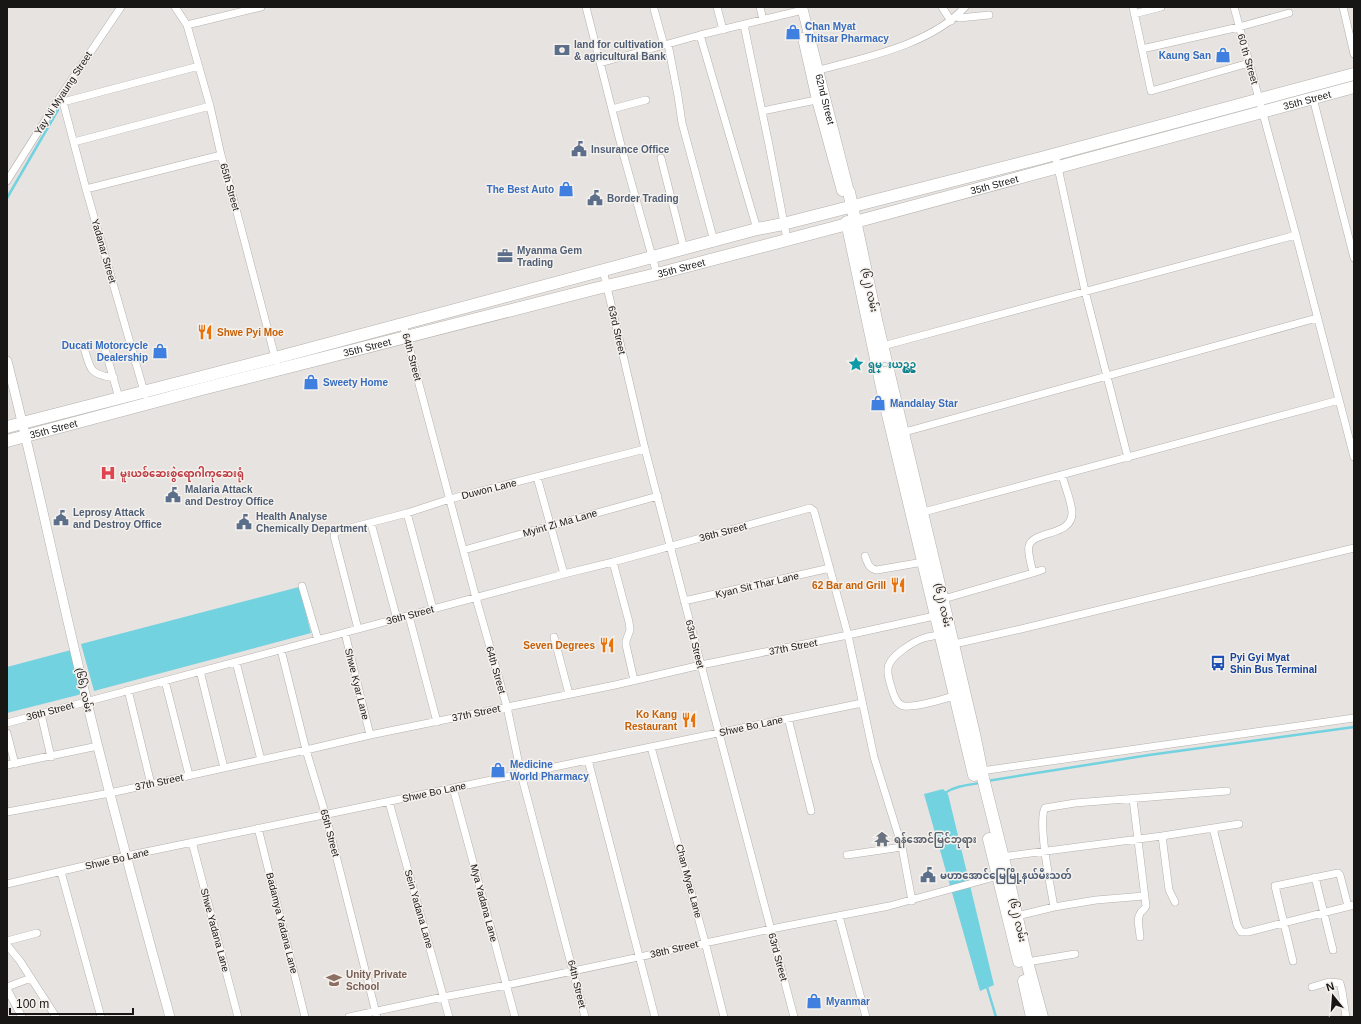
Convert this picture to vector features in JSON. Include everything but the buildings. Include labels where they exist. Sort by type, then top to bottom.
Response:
[{"type":"main road","name":"62nd Street","points":[[799,9],[845,192]]},
{"type":"main road","name":"35th Street","points":[[7,427],[275,358],[757,229],[783,224],[1055,154],[1354,74]]},
{"type":"main road","name":"35th Street","points":[[7,441],[657,274],[1354,87]]},
{"type":"main road","name":"(၆၂) လမ်း","points":[[845,192],[878,348],[940,615],[974,734],[980,779]]},
{"type":"main road","name":"(၆၂) လမ်း","points":[[917,514],[923,562],[937,601]]},
{"type":"main road","name":"(၆၂) လမ်း","points":[[947,639],[955,696],[980,779],[998,858],[1017,916],[1027,962],[1042,1017]]},
{"type":"main road","name":"(၆၂) လမ်း","points":[[998,858],[998,876],[1032,1017]]},
{"type":"street","name":"Yay Ni Myaung Street","points":[[7,181],[62,100],[121,7]]},
{"type":"street","name":"65th Street","points":[[175,7],[187,26],[199,66],[278,371]]},
{"type":"street","points":[[187,26],[261,7]]},
{"type":"street","points":[[586,7],[657,274]]},
{"type":"street","points":[[718,7],[723,30]]},
{"type":"street","points":[[760,7],[763,20]]},
{"type":"street","points":[[942,7],[951,21]]},
{"type":"street","points":[[815,71],[898,47],[918,39],[951,21],[965,7]]},
{"type":"street","points":[[1161,7],[1133,10],[1151,91],[1249,63]]},
{"type":"street","name":"60 th Street","points":[[1234,7],[1263,111],[1354,457]]},
{"type":"street","points":[[1342,7],[1354,54]]},
{"type":"street","points":[[654,9],[666,45],[678,96],[682,123],[714,241]]},
{"type":"street","points":[[600,63],[799,9]]},
{"type":"street","points":[[1142,49],[1289,13]]},
{"type":"street","points":[[959,18],[989,15]]},
{"type":"street","points":[[744,24],[787,239]]},
{"type":"street","points":[[700,35],[757,229]]},
{"type":"street","points":[[62,100],[199,66]]},
{"type":"street","points":[[1313,98],[1354,258]]},
{"type":"street","points":[[762,111],[821,99]]},
{"type":"street","name":"Yadanar Street","points":[[62,100],[148,404]]},
{"type":"street","points":[[612,109],[646,100]]},
{"type":"street","points":[[74,142],[210,106]]},
{"type":"street","points":[[1055,154],[1085,291],[1128,458]]},
{"type":"street","points":[[86,189],[221,155]]},
{"type":"street","points":[[661,158],[684,249]]},
{"type":"street","points":[[878,348],[1296,235]]},
{"type":"street","name":"63rd Street","points":[[602,270],[645,449],[684,601],[794,1017]]},
{"type":"street","points":[[898,434],[1317,318]]},
{"type":"street","name":"64th Street","points":[[402,324],[507,707],[521,774],[585,1017]]},
{"type":"street","points":[[84,348],[92,372],[114,378]]},
{"type":"street","points":[[105,349],[119,398]]},
{"type":"street","name":"(၆၆) လမ်း","points":[[7,361],[23,422],[86,701],[170,1017]]},
{"type":"street","points":[[917,514],[1339,400]]},
{"type":"street","name":"Duwon Lane","points":[[358,629],[334,534],[335,532],[407,513],[450,499],[645,449]]},
{"type":"street","points":[[1033,573],[1028,548],[1029,544],[1034,539],[1061,529],[1068,524],[1071,519],[1072,512],[1062,476]]},
{"type":"street","points":[[537,477],[564,574]]},
{"type":"street","name":"Myint Zi Ma Lane","points":[[464,550],[658,496]]},
{"type":"street","name":"36th Street","points":[[7,723],[613,562],[810,508],[812,508],[830,568]]},
{"type":"street","points":[[407,513],[433,609]]},
{"type":"street","points":[[371,523],[397,619]]},
{"type":"street","points":[[955,696],[904,706],[899,704],[895,700],[889,681],[887,667],[896,655],[923,638],[947,639],[1021,629],[1354,548]]},
{"type":"street","points":[[865,556],[871,569],[877,570],[923,562]]},
{"type":"street","points":[[613,562],[629,622],[630,630],[626,645],[634,680]]},
{"type":"street","points":[[830,568],[848,635],[874,757],[902,847],[912,901]]},
{"type":"street","name":"Kyan Sit Thar Lane","points":[[684,601],[830,568]]},
{"type":"street","points":[[937,601],[1042,570]]},
{"type":"street","points":[[302,586],[318,640]]},
{"type":"street","name":"37th Street","points":[[7,812],[110,793],[370,735],[940,615]]},
{"type":"street","points":[[409,616],[437,722]]},
{"type":"street","name":"Shwe Kyar Lane","points":[[345,633],[370,735]]},
{"type":"street","points":[[554,637],[569,694]]},
{"type":"street","name":"65th Street","points":[[282,650],[306,750],[325,814],[376,1014]]},
{"type":"street","points":[[236,662],[261,760]]},
{"type":"street","points":[[200,671],[224,768]]},
{"type":"street","points":[[165,681],[189,776]]},
{"type":"street","points":[[128,690],[151,784]]},
{"type":"street","name":"Shwe Bo Lane","points":[[7,884],[126,856],[258,828],[862,703]]},
{"type":"street","points":[[40,714],[51,757]]},
{"type":"street","points":[[788,718],[811,811]]},
{"type":"street","points":[[980,779],[1354,718]]},
{"type":"street","points":[[7,733],[15,764]]},
{"type":"street","points":[[7,765],[98,746]]},
{"type":"street","name":"Chan Myae Lane","points":[[651,746],[724,1017]]},
{"type":"street","points":[[588,760],[655,1017]]},
{"type":"street","name":"Mya Yadana Lane","points":[[453,788],[515,1017]]},
{"type":"street","points":[[1054,907],[1045,851],[1042,816],[1045,808],[1075,803],[1227,791]]},
{"type":"street","points":[[1134,799],[1146,908],[1140,913],[1138,919],[1140,937]]},
{"type":"street","name":"Sein Yadana Lane","points":[[389,802],[449,1017]]},
{"type":"street","points":[[998,858],[1239,824]]},
{"type":"street","name":"Badamya Yadana Lane","points":[[258,828],[305,1017]]},
{"type":"street","points":[[1213,828],[1241,932],[1248,932],[1285,923],[1351,906],[1340,875],[1338,873],[1275,886],[1285,923],[1293,961]]},
{"type":"street","points":[[1162,836],[1169,890],[1175,902]]},
{"type":"street","name":"Shwe Yadana Lane","points":[[192,842],[238,1017]]},
{"type":"street","points":[[847,855],[902,847]]},
{"type":"street","points":[[61,872],[101,1017]]},
{"type":"street","name":"38th Street","points":[[349,1017],[376,1014],[443,997],[507,986],[705,942],[912,901],[998,876]]},
{"type":"street","points":[[1315,877],[1333,950]]},
{"type":"street","points":[[1017,916],[1054,907],[1096,900],[1144,896]]},
{"type":"street","points":[[839,916],[866,1017]]},
{"type":"street","points":[[7,941],[37,933]]},
{"type":"street","points":[[7,945],[31,978],[56,1017]]},
{"type":"street","points":[[1027,962],[1075,954]]},
{"type":"street","points":[[22,1017],[7,988],[31,978]]},
{"type":"street","points":[[1312,987],[1329,982],[1340,983],[1346,1017]]},
{"type":"water","points":[[299,587],[311,633],[94,691],[81,644]]},
{"type":"water","points":[[71,650],[82,694],[7,713],[7,667]]},
{"type":"water","points":[[943,789],[948,794],[994,985],[980,991],[924,794]]},
{"type":"waterway","points":[[7,198],[58,110]]},
{"type":"waterway","points":[[987,781],[1149,755],[1354,727]]},
{"type":"waterway","points":[[945,793],[957,787],[980,783]]},
{"type":"waterway","points":[[987,987],[996,1017]]},
{"type":"place","name":"Chan Myat Thitsar Pharmacy","points":[[793,32]]},
{"type":"place","name":"land for cultivation & agricultural Bank","points":[[562,50]]},
{"type":"place","name":"Kaung San","points":[[1223,55]]},
{"type":"place","name":"Insurance Office","points":[[579,149]]},
{"type":"place","name":"The Best Auto","points":[[566,189]]},
{"type":"place","name":"Border Trading","points":[[595,198]]},
{"type":"place","name":"Myanma Gem Trading","points":[[505,256]]},
{"type":"place","name":"Shwe Pyi Moe","points":[[205,332]]},
{"type":"place","name":"Ducati Motorcycle Dealership","points":[[160,351]]},
{"type":"place","name":"ရွမ္းယဥ္ယဥ္","points":[[856,364]]},
{"type":"place","name":"Sweety Home","points":[[311,382]]},
{"type":"place","name":"Mandalay Star","points":[[878,403]]},
{"type":"place","name":"မူးယစ်ဆေးစွဲရောဂါကုဆေးရုံ","points":[[108,473]]},
{"type":"place","name":"Malaria Attack and Destroy Office","points":[[173,495]]},
{"type":"place","name":"Leprosy Attack and Destroy Office","points":[[61,518]]},
{"type":"place","name":"Health Analyse Chemically Department","points":[[244,522]]},
{"type":"place","name":"62 Bar and Grill","points":[[898,585]]},
{"type":"place","name":"Seven Degrees","points":[[607,645]]},
{"type":"place","name":"Pyi Gyi Myat Shin Bus Terminal","points":[[1218,663]]},
{"type":"place","name":"Ko Kang Restaurant","points":[[689,720]]},
{"type":"place","name":"Medicine World Pharmacy","points":[[498,770]]},
{"type":"place","name":"ရန်အောင်မြင်ဘုရား","points":[[882,839]]},
{"type":"place","name":"မဟာအောင်မြေမြို့နယ်မီးသတ်","points":[[928,875]]},
{"type":"place","name":"Unity Private School","points":[[334,980]]},
{"type":"place","name":"Myanmar","points":[[814,1001]]}]
